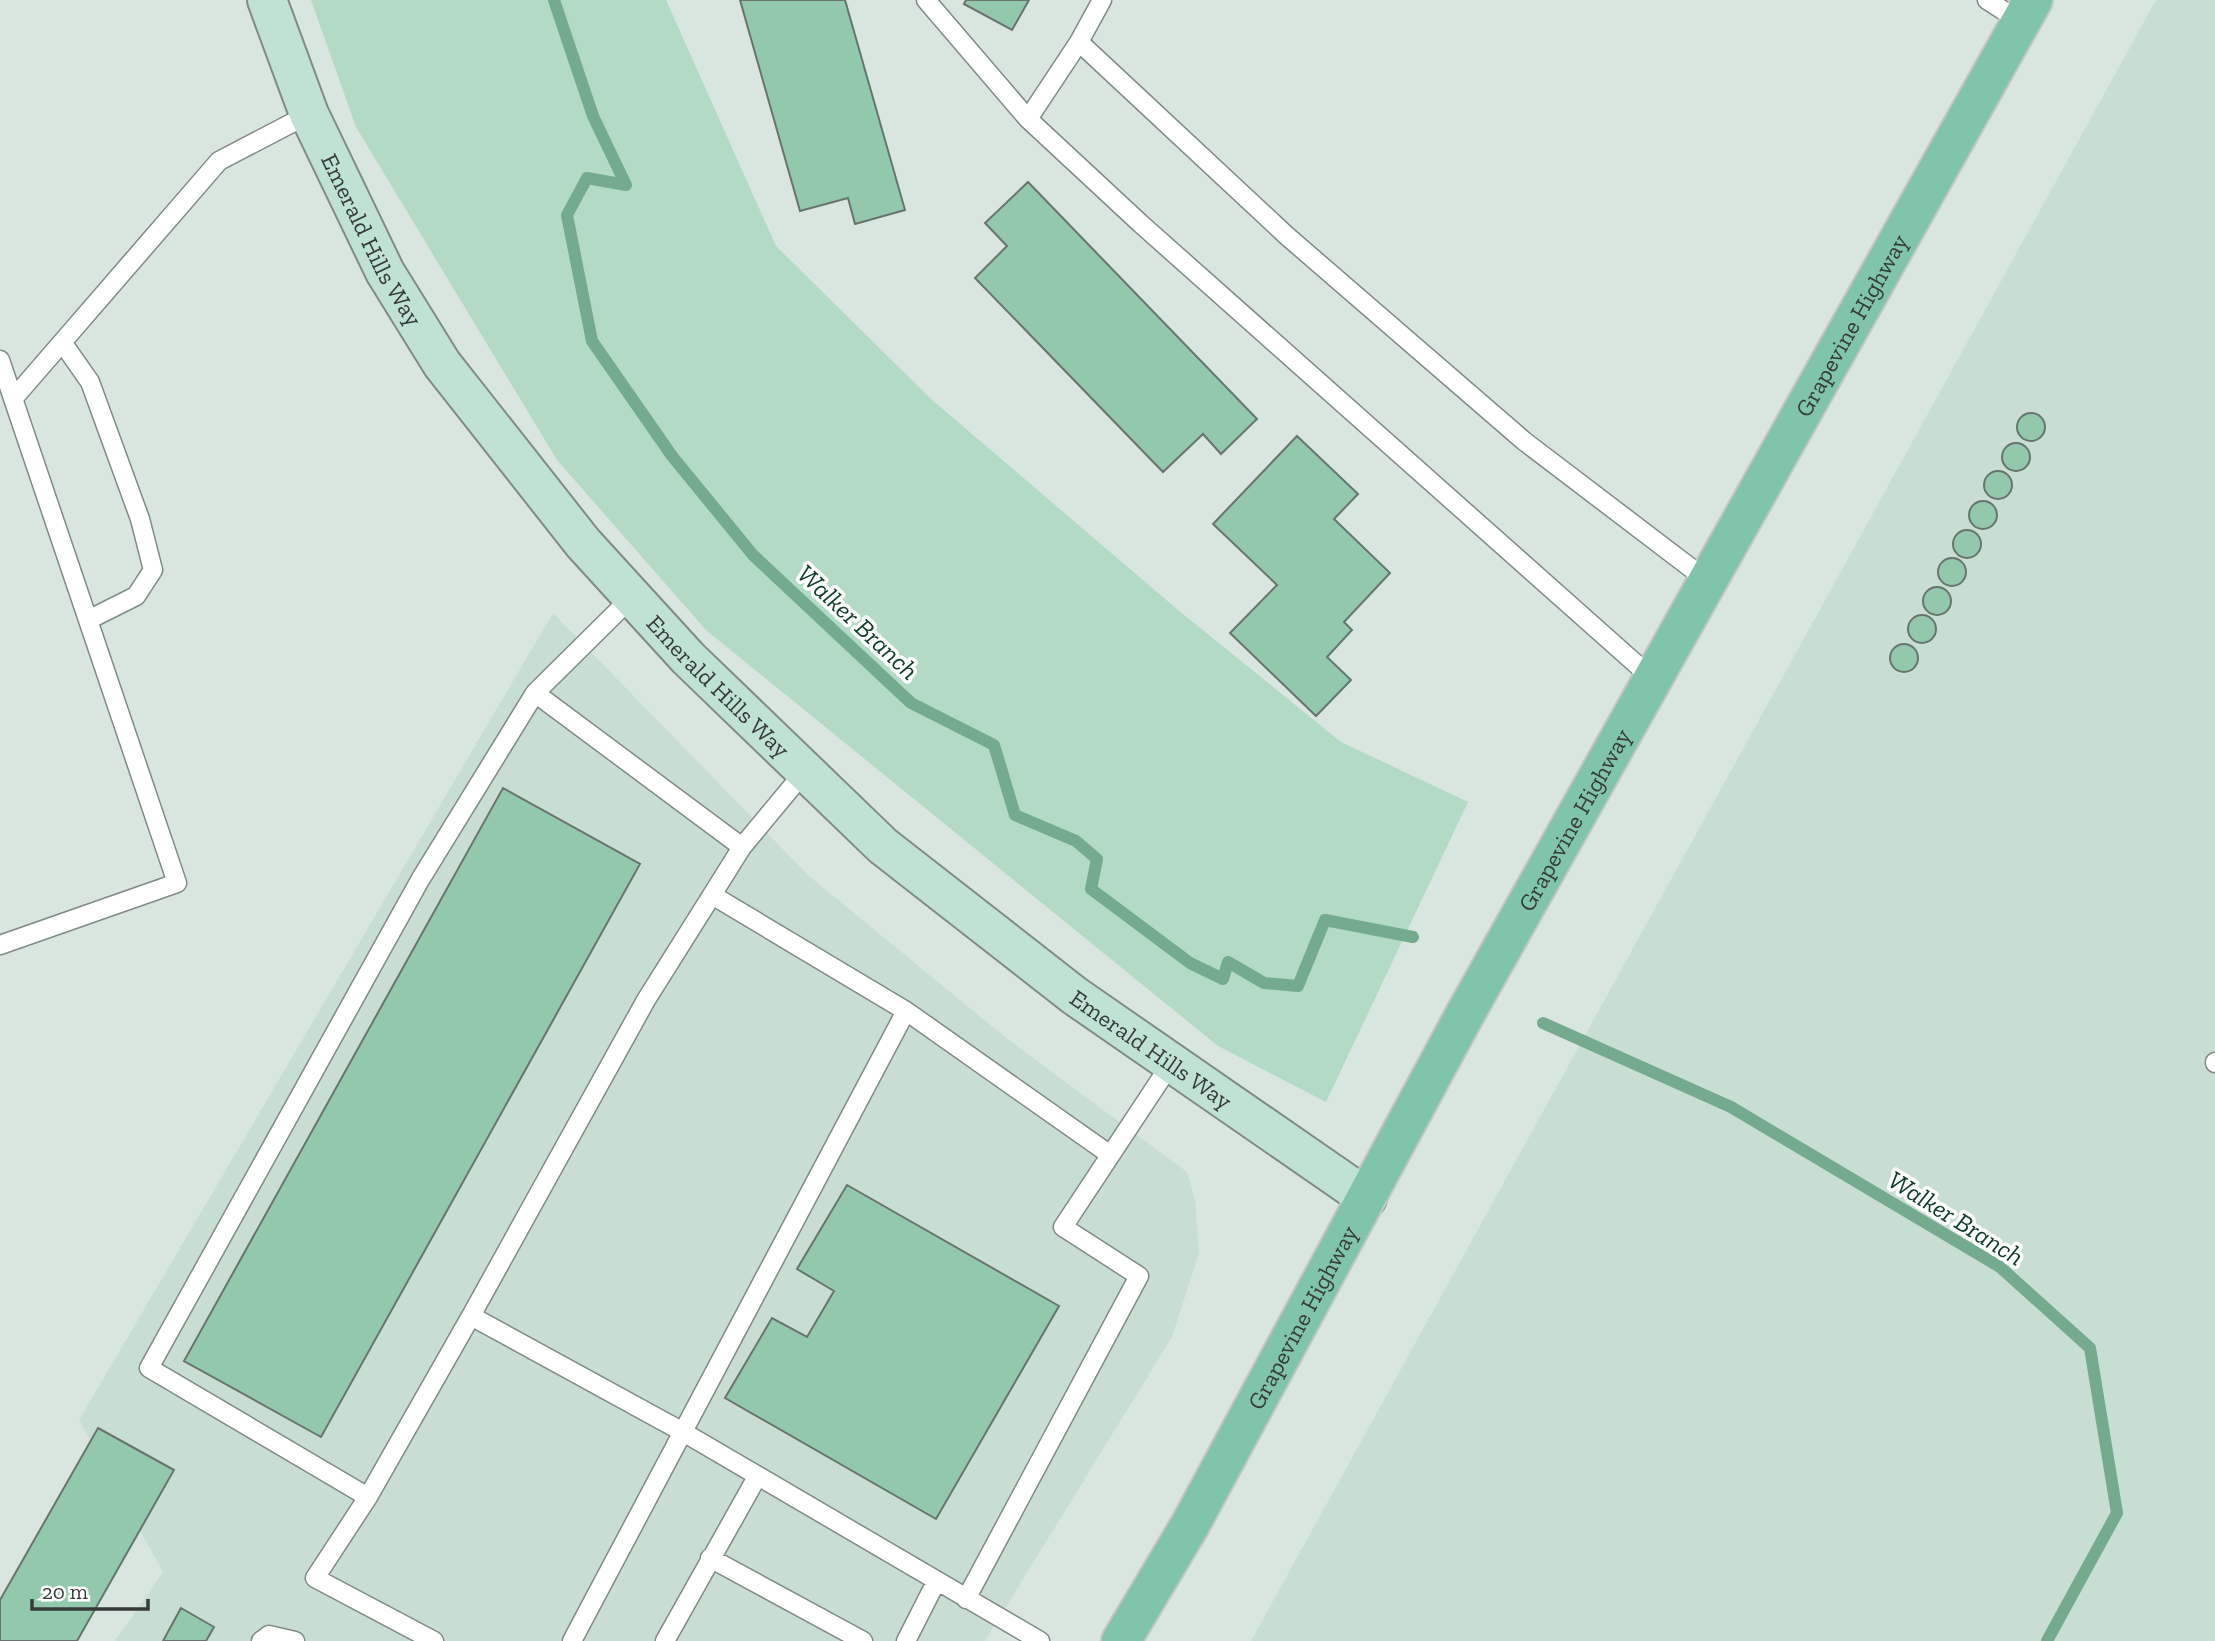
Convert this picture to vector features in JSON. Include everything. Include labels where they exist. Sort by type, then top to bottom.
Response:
[{"type":"main road","name":"Grapevine Highway","points":[[1121,1641],[1190,1525],[1464,1016],[2027,11]]},
{"type":"street","name":"Emerald Hills Way","points":[[267,0],[309,114],[385,272],[442,364],[583,543],[688,658],[883,846],[1075,996],[1367,1198]]},
{"type":"lane","points":[[926,0],[1028,118],[1141,224],[1653,679]]},
{"type":"lane","points":[[1028,118],[1079,42],[1102,0]]},
{"type":"lane","points":[[1987,0],[2027,11]]},
{"type":"lane","points":[[1079,42],[1287,236],[1524,441],[1708,581]]},
{"type":"lane","points":[[13,399],[219,161],[309,114]]},
{"type":"lane","points":[[62,342],[90,382],[140,519],[153,570],[136,596],[88,620]]},
{"type":"lane","points":[[0,360],[177,883],[0,945]]},
{"type":"lane","points":[[368,1497],[149,1368],[419,880],[535,693],[632,597]]},
{"type":"lane","points":[[535,693],[742,847]]},
{"type":"lane","points":[[434,1641],[409,1635],[315,1578],[368,1497],[646,1000],[742,847],[805,771]]},
{"type":"lane","points":[[712,895],[906,1011],[1110,1154]]},
{"type":"lane","points":[[572,1641],[906,1011]]},
{"type":"lane","points":[[966,1599],[1139,1276],[1063,1227],[1172,1062]]},
{"type":"lane","points":[[471,1316],[683,1432],[1040,1641]]},
{"type":"lane","points":[[665,1641],[757,1477]]},
{"type":"lane","points":[[710,1558],[863,1641]]},
{"type":"lane","points":[[906,1641],[936,1582]]},
{"type":"lane","points":[[261,1641],[269,1635],[295,1641]]},
{"type":"shaded area","points":[[2156,0],[2215,0],[2215,1641],[1251,1641]]},
{"type":"shaded area","points":[[553,613],[809,876],[1005,1037],[1187,1172],[1195,1200],[1199,1253],[1172,1337],[985,1641],[115,1641],[163,1572],[79,1420]]},
{"type":"green space","points":[[311,0],[666,0],[776,246],[931,399],[1178,610],[1341,742],[1468,802],[1326,1102],[1218,1046],[706,630],[557,460],[356,127]]},
{"type":"building","points":[[740,0],[845,0],[905,210],[855,224],[848,198],[800,211]]},
{"type":"building","points":[[966,0],[1029,0],[1012,30],[964,4]]},
{"type":"building","points":[[1028,182],[1257,419],[1221,454],[1203,434],[1163,472],[975,278],[1007,246],[985,223]]},
{"type":"building","points":[[2031,413],[2041,417],[2045,427],[2041,437],[2031,441],[2021,437],[2017,427],[2021,417]]},
{"type":"building","points":[[1297,436],[1358,494],[1334,519],[1390,573],[1344,622],[1352,630],[1327,657],[1351,680],[1316,716],[1230,633],[1277,585],[1213,524]]},
{"type":"building","points":[[2016,443],[2026,447],[2030,457],[2026,467],[2016,471],[2006,467],[2002,457],[2006,447]]},
{"type":"building","points":[[1998,471],[2008,475],[2012,485],[2008,495],[1998,499],[1988,495],[1984,485],[1988,475]]},
{"type":"building","points":[[1983,501],[1993,505],[1997,515],[1993,525],[1983,529],[1973,525],[1969,515],[1973,505]]},
{"type":"building","points":[[1967,530],[1977,534],[1981,544],[1977,554],[1967,558],[1957,554],[1953,544],[1957,534]]},
{"type":"building","points":[[1952,558],[1962,562],[1966,572],[1962,582],[1952,586],[1942,582],[1938,572],[1942,562]]},
{"type":"building","points":[[1937,587],[1947,591],[1951,601],[1947,611],[1937,615],[1927,611],[1923,601],[1927,591]]},
{"type":"building","points":[[1922,615],[1932,619],[1936,629],[1932,639],[1922,643],[1912,639],[1908,629],[1912,619]]},
{"type":"building","points":[[1904,644],[1914,648],[1918,658],[1914,668],[1904,672],[1894,668],[1890,658],[1894,648]]},
{"type":"building","points":[[503,788],[640,864],[321,1437],[184,1361]]},
{"type":"building","points":[[847,1185],[1059,1306],[936,1519],[725,1398],[772,1318],[807,1337],[834,1291],[797,1269]]},
{"type":"building","points":[[98,1428],[174,1470],[77,1641],[0,1641],[0,1600]]},
{"type":"building","points":[[181,1608],[214,1627],[206,1641],[163,1641]]},
{"type":"waterway","name":"Walker Branch","points":[[554,0],[593,116],[626,185],[587,178],[567,215],[592,341],[672,456],[753,555],[911,703],[994,745],[1015,815],[1076,841],[1097,859],[1091,889],[1190,963],[1223,979],[1228,962],[1264,983],[1298,986],[1325,920],[1413,937]]},
{"type":"waterway","name":"Walker Branch","points":[[1543,1023],[1731,1107],[2000,1267],[2090,1348],[2117,1513],[2047,1641]]}]
